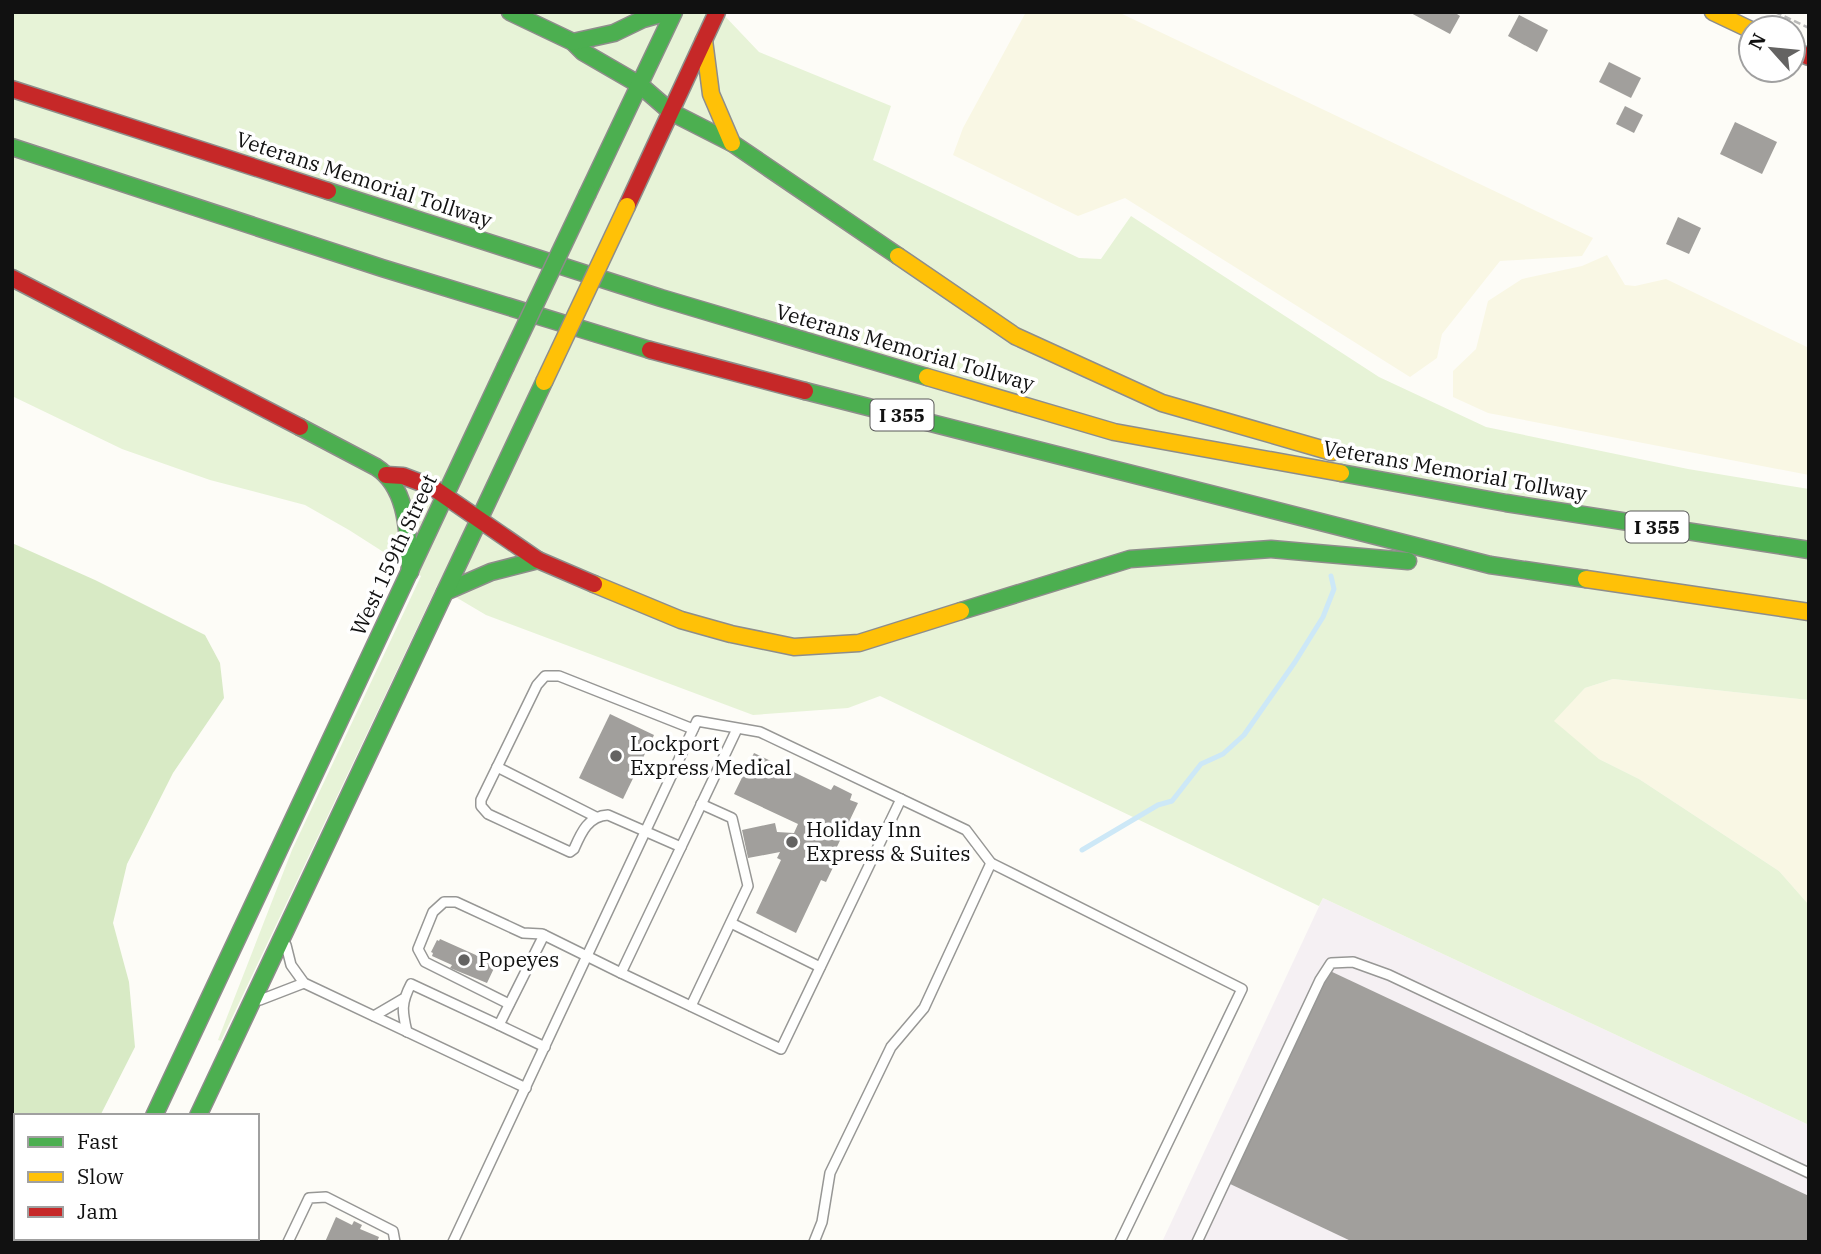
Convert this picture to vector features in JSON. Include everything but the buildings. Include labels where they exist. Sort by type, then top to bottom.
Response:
[{"type":"main road","points":[[510,12],[573,42],[583,52],[640,85],[671,112],[732,143],[1015,335],[1162,403],[1506,503]]},
{"type":"main road","points":[[573,42],[614,33],[643,19],[668,12]]},
{"type":"main road","name":"West 159th Street","points":[[155,1114],[674,12]]},
{"type":"main road","points":[[199,1114],[718,12]]},
{"type":"main road","points":[[1713,12],[1737,23]]},
{"type":"main road","points":[[704,40],[707,82],[716,112],[732,143]]},
{"type":"main road","name":"Veterans Memorial Tollway","points":[[12,89],[661,299],[1114,432],[1506,503],[1809,550]]},
{"type":"main road","name":"I 355","points":[[12,147],[382,268],[665,355],[1490,565],[1809,612]]},
{"type":"main road","points":[[12,278],[357,456],[387,475],[397,494],[406,524],[410,572]]},
{"type":"main road","points":[[387,475],[400,474],[446,494],[495,532],[526,548],[538,560],[681,620],[794,647],[859,643],[1130,559],[1271,549],[1525,570]]},
{"type":"main road","points":[[445,592],[491,572],[538,560]]},
{"type":"lane","points":[[681,847],[608,815],[596,817],[587,823],[570,852],[488,814],[481,806],[481,800],[537,685],[545,676],[559,676],[693,729]]},
{"type":"lane","points":[[453,1242],[696,721],[760,732],[966,830],[991,863],[1242,989],[1120,1242]]},
{"type":"lane","points":[[621,973],[737,729]]},
{"type":"lane","points":[[497,767],[596,817]]},
{"type":"lane","points":[[509,1004],[425,962],[418,949],[433,912],[444,902],[456,902],[523,933],[544,935],[781,1049],[901,799]]},
{"type":"lane","points":[[691,1006],[748,886],[732,818],[701,804]]},
{"type":"lane","points":[[814,1242],[822,1222],[830,1173],[891,1047],[924,1009],[991,863]]},
{"type":"lane","points":[[731,923],[821,967]]},
{"type":"lane","points":[[283,935],[291,965],[304,983],[526,1088]]},
{"type":"lane","points":[[499,1025],[544,935]]},
{"type":"lane","points":[[1197,1242],[1320,980],[1331,963],[1353,962],[1389,975],[1809,1173]]},
{"type":"lane","points":[[251,1005],[304,983]]},
{"type":"lane","points":[[407,1032],[403,999],[411,984],[545,1047]]},
{"type":"lane","points":[[374,1016],[403,999]]},
{"type":"lane","points":[[288,1242],[309,1198],[326,1197],[393,1231],[396,1242]]},
{"type":"path","points":[[1776,12],[1809,28]]},
{"type":"shaded area","points":[[1026,12],[1118,12],[1593,238],[1582,256],[1500,261],[1442,334],[1437,358],[1410,377],[1125,198],[1078,216],[953,155],[963,128]]},
{"type":"shaded area","points":[[1607,255],[1625,285],[1635,286],[1666,279],[1809,348],[1809,475],[1488,413],[1453,397],[1453,371],[1476,349],[1488,301],[1522,279],[1582,266]]},
{"type":"shaded area","points":[[1613,679],[1809,700],[1809,905],[1779,871],[1639,779],[1599,759],[1553,721],[1585,688]]},
{"type":"shaded area","points":[[1323,898],[1809,1125],[1809,1242],[1162,1242]]},
{"type":"green space","points":[[12,12],[721,12],[759,52],[891,106],[873,160],[1079,258],[1101,259],[1131,216],[1379,377],[1486,427],[1688,469],[1809,489],[1809,700],[1613,679],[1585,688],[1554,721],[1599,759],[1639,779],[1779,871],[1809,905],[1809,1125],[1323,898],[1319,906],[880,696],[848,708],[753,715],[486,615],[437,586],[221,1041],[218,1040],[292,850],[421,576],[305,505],[210,480],[122,449],[12,396]]},
{"type":"green space","points":[[12,543],[95,580],[205,635],[220,663],[224,698],[173,773],[127,864],[113,923],[129,982],[135,1047],[101,1114],[14,1114],[14,1216]]},
{"type":"waterway","points":[[1082,850],[1158,805],[1172,801],[1201,764],[1223,754],[1244,735],[1323,617],[1334,589],[1331,576]]},
{"type":"traffic: fast","points":[[510,12],[573,42],[583,52],[640,85],[671,112],[732,143],[898,256]]},
{"type":"traffic: fast","points":[[573,42],[614,33],[643,19],[668,12]]},
{"type":"traffic: fast","points":[[588,193],[674,12]]},
{"type":"traffic: fast","points":[[12,147],[382,268],[650,350]]},
{"type":"traffic: fast","points":[[328,191],[661,298],[927,377]]},
{"type":"traffic: fast","points":[[505,368],[588,193]]},
{"type":"traffic: fast","points":[[155,1114],[505,368]]},
{"type":"traffic: fast","points":[[199,1114],[544,382]]},
{"type":"traffic: fast","points":[[805,391],[1490,565],[1586,579]]},
{"type":"traffic: fast","points":[[300,427],[376,467],[387,476],[395,487],[405,514],[410,572]]},
{"type":"traffic: fast","points":[[1341,473],[1506,503],[1809,550]]},
{"type":"traffic: fast","points":[[961,611],[1130,559],[1271,549],[1408,561]]},
{"type":"traffic: fast","points":[[445,592],[491,572],[538,560]]},
{"type":"traffic: slow","points":[[1713,12],[1737,23]]},
{"type":"traffic: slow","points":[[704,40],[711,94],[732,143]]},
{"type":"traffic: slow","points":[[544,382],[627,206]]},
{"type":"traffic: slow","points":[[898,256],[1015,336],[1162,403],[1332,452]]},
{"type":"traffic: slow","points":[[927,377],[1114,432],[1341,473]]},
{"type":"traffic: slow","points":[[1586,579],[1809,612]]},
{"type":"traffic: slow","points":[[594,584],[681,620],[794,647],[859,643],[961,611]]},
{"type":"traffic: jam","points":[[627,206],[717,12]]},
{"type":"traffic: jam","points":[[12,89],[328,191]]},
{"type":"traffic: jam","points":[[12,278],[300,427]]},
{"type":"traffic: jam","points":[[650,350],[805,391]]},
{"type":"traffic: jam","points":[[386,475],[403,476],[432,487],[538,560],[594,584]]},
{"type":"place","name":"Lockport Express Medical","points":[[616,756]]},
{"type":"place","name":"Holiday Inn Express & Suites","points":[[792,842]]},
{"type":"place","name":"Popeyes","points":[[464,960]]}]
